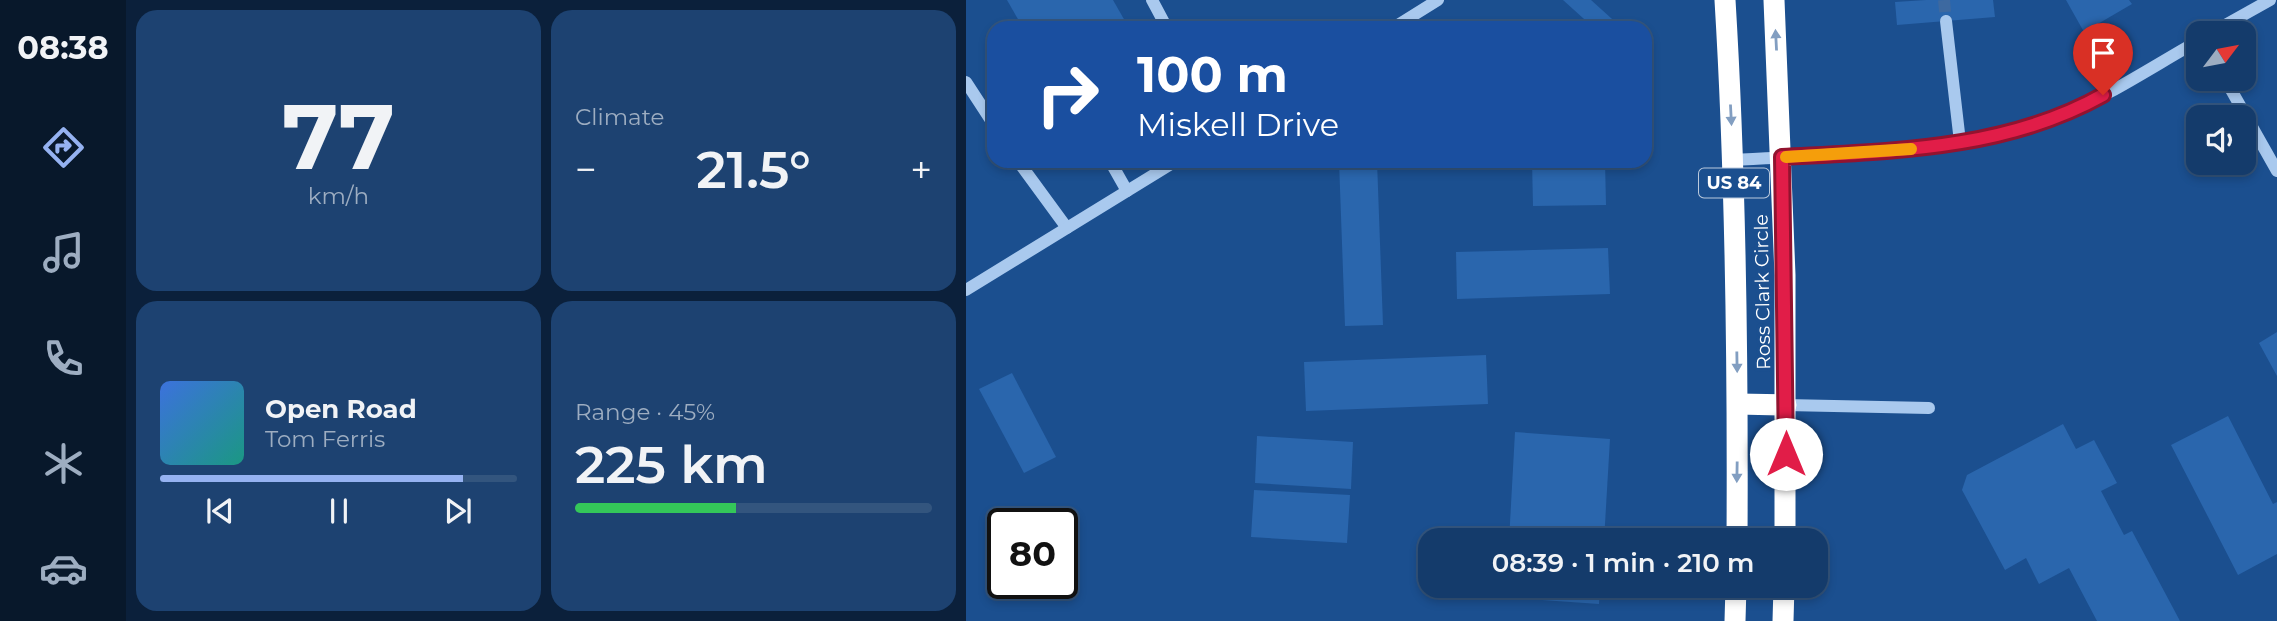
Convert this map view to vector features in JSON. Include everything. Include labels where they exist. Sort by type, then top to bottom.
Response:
[{"type":"highway","name":"Ross Clark Circle","points":[[1726,0],[1733,160],[1738,404],[1737,528]]},
{"type":"highway","name":"Ross Clark Circle","points":[[1774,0],[1782,157],[1785,528]]},
{"type":"highway","points":[[1738,404],[1786,405]]},
{"type":"highway","points":[[1734,621],[1735,598]]},
{"type":"highway","points":[[1783,621],[1784,598]]},
{"type":"street","points":[[1152,0],[1163,21]]},
{"type":"street","points":[[1404,21],[1438,0]]},
{"type":"street","points":[[2232,21],[2270,0]]},
{"type":"street","points":[[1945,21],[1960,142]]},
{"type":"street","points":[[1733,160],[1886,151],[2002,135],[2060,116],[2186,48]]},
{"type":"street","points":[[966,82],[987,114]]},
{"type":"street","points":[[2232,91],[2277,171]]},
{"type":"street","points":[[1023,168],[1067,228]]},
{"type":"street","points":[[1114,168],[1127,191]]},
{"type":"street","points":[[966,290],[1165,168]]},
{"type":"street","points":[[1786,405],[1929,408]]},
{"type":"building","points":[[1007,0],[1113,0],[1125,21],[1019,21]]},
{"type":"building","points":[[1563,0],[1591,0],[1614,21],[1586,21]]},
{"type":"building","points":[[1993,0],[1995,17],[1897,25],[1895,2]]},
{"type":"building","points":[[2066,0],[2129,0],[2132,4],[2084,32]]},
{"type":"building","points":[[1339,168],[1377,168],[1383,325],[1345,326]]},
{"type":"building","points":[[1532,168],[1605,168],[1606,205],[1533,206]]},
{"type":"building","points":[[1608,248],[1610,294],[1457,299],[1456,252]]},
{"type":"building","points":[[2277,332],[2277,376],[2259,343]]},
{"type":"building","points":[[1486,355],[1488,404],[1306,411],[1304,362]]},
{"type":"building","points":[[1012,373],[1056,457],[1024,473],[979,389]]},
{"type":"building","points":[[2228,416],[2273,504],[2277,502],[2277,554],[2238,575],[2171,445]]},
{"type":"building","points":[[2063,424],[2076,449],[2094,440],[2117,483],[2101,491],[2124,535],[2132,531],[2180,621],[2097,621],[2069,568],[2039,584],[2026,558],[2005,570],[1962,490],[1967,475]]},
{"type":"building","points":[[1515,432],[1610,439],[1605,528],[1510,528]]},
{"type":"building","points":[[1257,436],[1353,442],[1351,489],[1255,483]]},
{"type":"building","points":[[1254,490],[1350,495],[1347,543],[1251,537]]},
{"type":"building","points":[[1515,598],[1599,598],[1599,604]]},
{"type":"tunnel","points":[[1944,0],[1946,21]]},
{"type":"slow traffic","points":[[1786,157],[1911,149]]},
{"type":"route","points":[[1786,454],[1782,157],[1918,148],[2002,135],[2060,116],[2103,95]]}]
